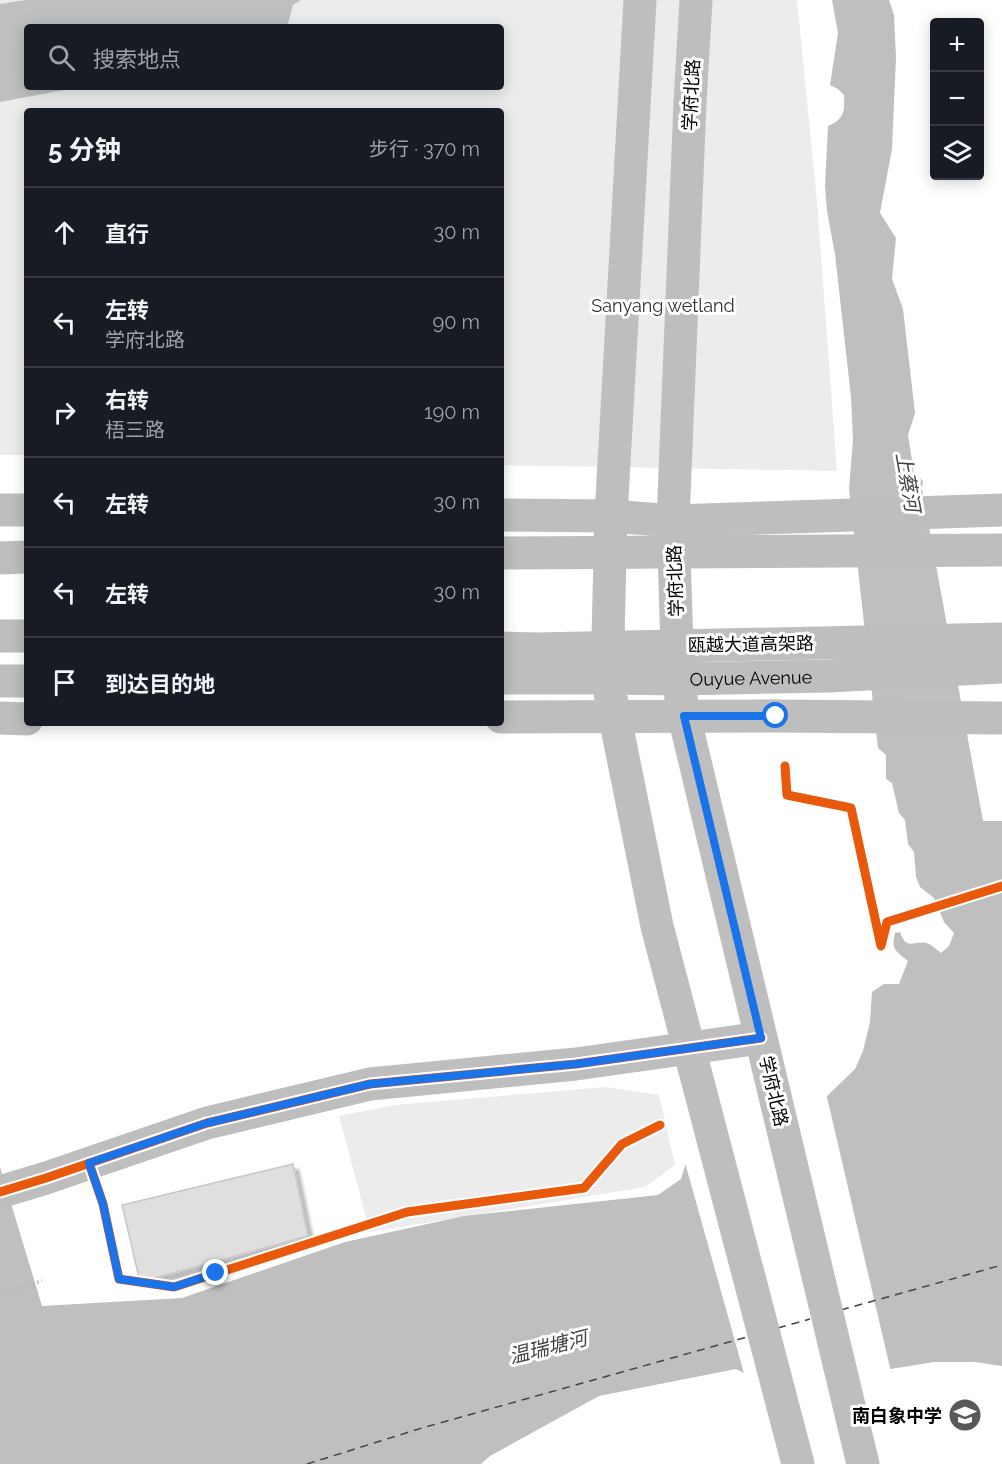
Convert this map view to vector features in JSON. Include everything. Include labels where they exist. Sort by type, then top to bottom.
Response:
[{"type":"main road","points":[[640,0],[610,516],[607,678],[657,926],[798,1464]]},
{"type":"main road","name":"学府北路","points":[[696,0],[673,536],[678,679],[684,716],[863,1464]]},
{"type":"main road","points":[[0,510],[24,510]]},
{"type":"main road","points":[[504,553],[610,552],[673,536],[1002,510]]},
{"type":"main road","points":[[504,515],[610,516],[673,536],[820,551],[1002,550]]},
{"type":"main road","points":[[0,538],[24,538]]},
{"type":"main road","points":[[0,558],[24,557]]},
{"type":"main road","points":[[0,636],[24,636]]},
{"type":"main road","name":"瓯越大道高架路","points":[[504,648],[1002,639]]},
{"type":"main road","points":[[0,666],[24,666]]},
{"type":"main road","name":"Ouyue Avenue","points":[[504,678],[678,679],[829,676],[1002,667]]},
{"type":"main road","points":[[0,681],[24,681]]},
{"type":"main road","points":[[504,691],[1002,684]]},
{"type":"main road","points":[[504,717],[1002,718]]},
{"type":"main road","points":[[0,718],[24,719]]},
{"type":"main road","points":[[0,1192],[207,1123],[370,1084],[576,1064],[761,1038]]},
{"type":"path","points":[[3,1294],[42,1281]]},
{"type":"green space","name":"Sanyang wetland","points":[[0,0],[797,0],[817,202],[837,471],[504,465],[504,108],[24,108],[24,455],[0,455]]},
{"type":"green space","points":[[605,1087],[659,1095],[675,1165],[645,1187],[370,1232],[339,1116],[395,1105]]},
{"type":"water","points":[[26,0],[301,0],[293,5],[288,24],[24,24],[24,90],[64,90],[0,102],[0,4]]},
{"type":"water","points":[[832,0],[889,0],[894,15],[896,57],[892,149],[880,213],[896,238],[892,279],[903,309],[915,413],[908,435],[914,473],[923,481],[922,489],[983,821],[1002,821],[1002,1366],[975,1362],[934,1362],[786,1386],[762,1382],[736,1369],[599,1396],[490,1456],[481,1464],[0,1464],[0,1167],[42,1306],[182,1298],[345,1242],[464,1216],[658,1195],[681,1179],[688,1156],[822,1101],[855,1069],[863,1051],[870,1022],[872,992],[884,984],[899,984],[908,961],[895,949],[895,933],[900,932],[906,942],[929,944],[941,953],[949,946],[954,933],[944,922],[934,898],[920,887],[916,877],[914,852],[908,844],[905,820],[899,813],[892,783],[886,779],[886,755],[878,748],[849,489],[853,440],[851,397],[825,186],[828,126],[840,118],[844,106],[844,95],[830,85],[838,33]]},
{"type":"pier","points":[[826,1093],[891,1372],[786,1389],[761,1384],[745,1377],[684,1159],[687,1141],[706,1125],[821,1098]]},
{"type":"building","points":[[293,1164],[308,1236],[140,1282],[122,1205]]},
{"type":"ferry route","points":[[841,1310],[1002,1265]]},
{"type":"ferry route","points":[[778,1328],[810,1319]]},
{"type":"ferry route","points":[[307,1464],[422,1428],[747,1337]]},
{"type":"cycle path","points":[[785,766],[787,795],[851,808],[881,946],[887,922],[1002,886]]},
{"type":"cycle path","points":[[0,1192],[207,1123],[370,1084],[576,1064],[761,1038]]},
{"type":"cycle path","points":[[89,1163],[103,1204],[119,1279],[174,1287],[407,1212],[584,1188],[622,1144],[660,1125]]},
{"type":"place","name":"南白象中学","points":[[965,1415]]},
{"type":"route","points":[[216,1273],[174,1287],[119,1279],[103,1204],[89,1163],[207,1123],[370,1084],[576,1064],[761,1038],[684,716],[776,716]]},
{"type":"water label","name":"上蔡河","points":[[908,482]]},
{"type":"water label","name":"温瑞塘河","points":[[548,1347]]}]
